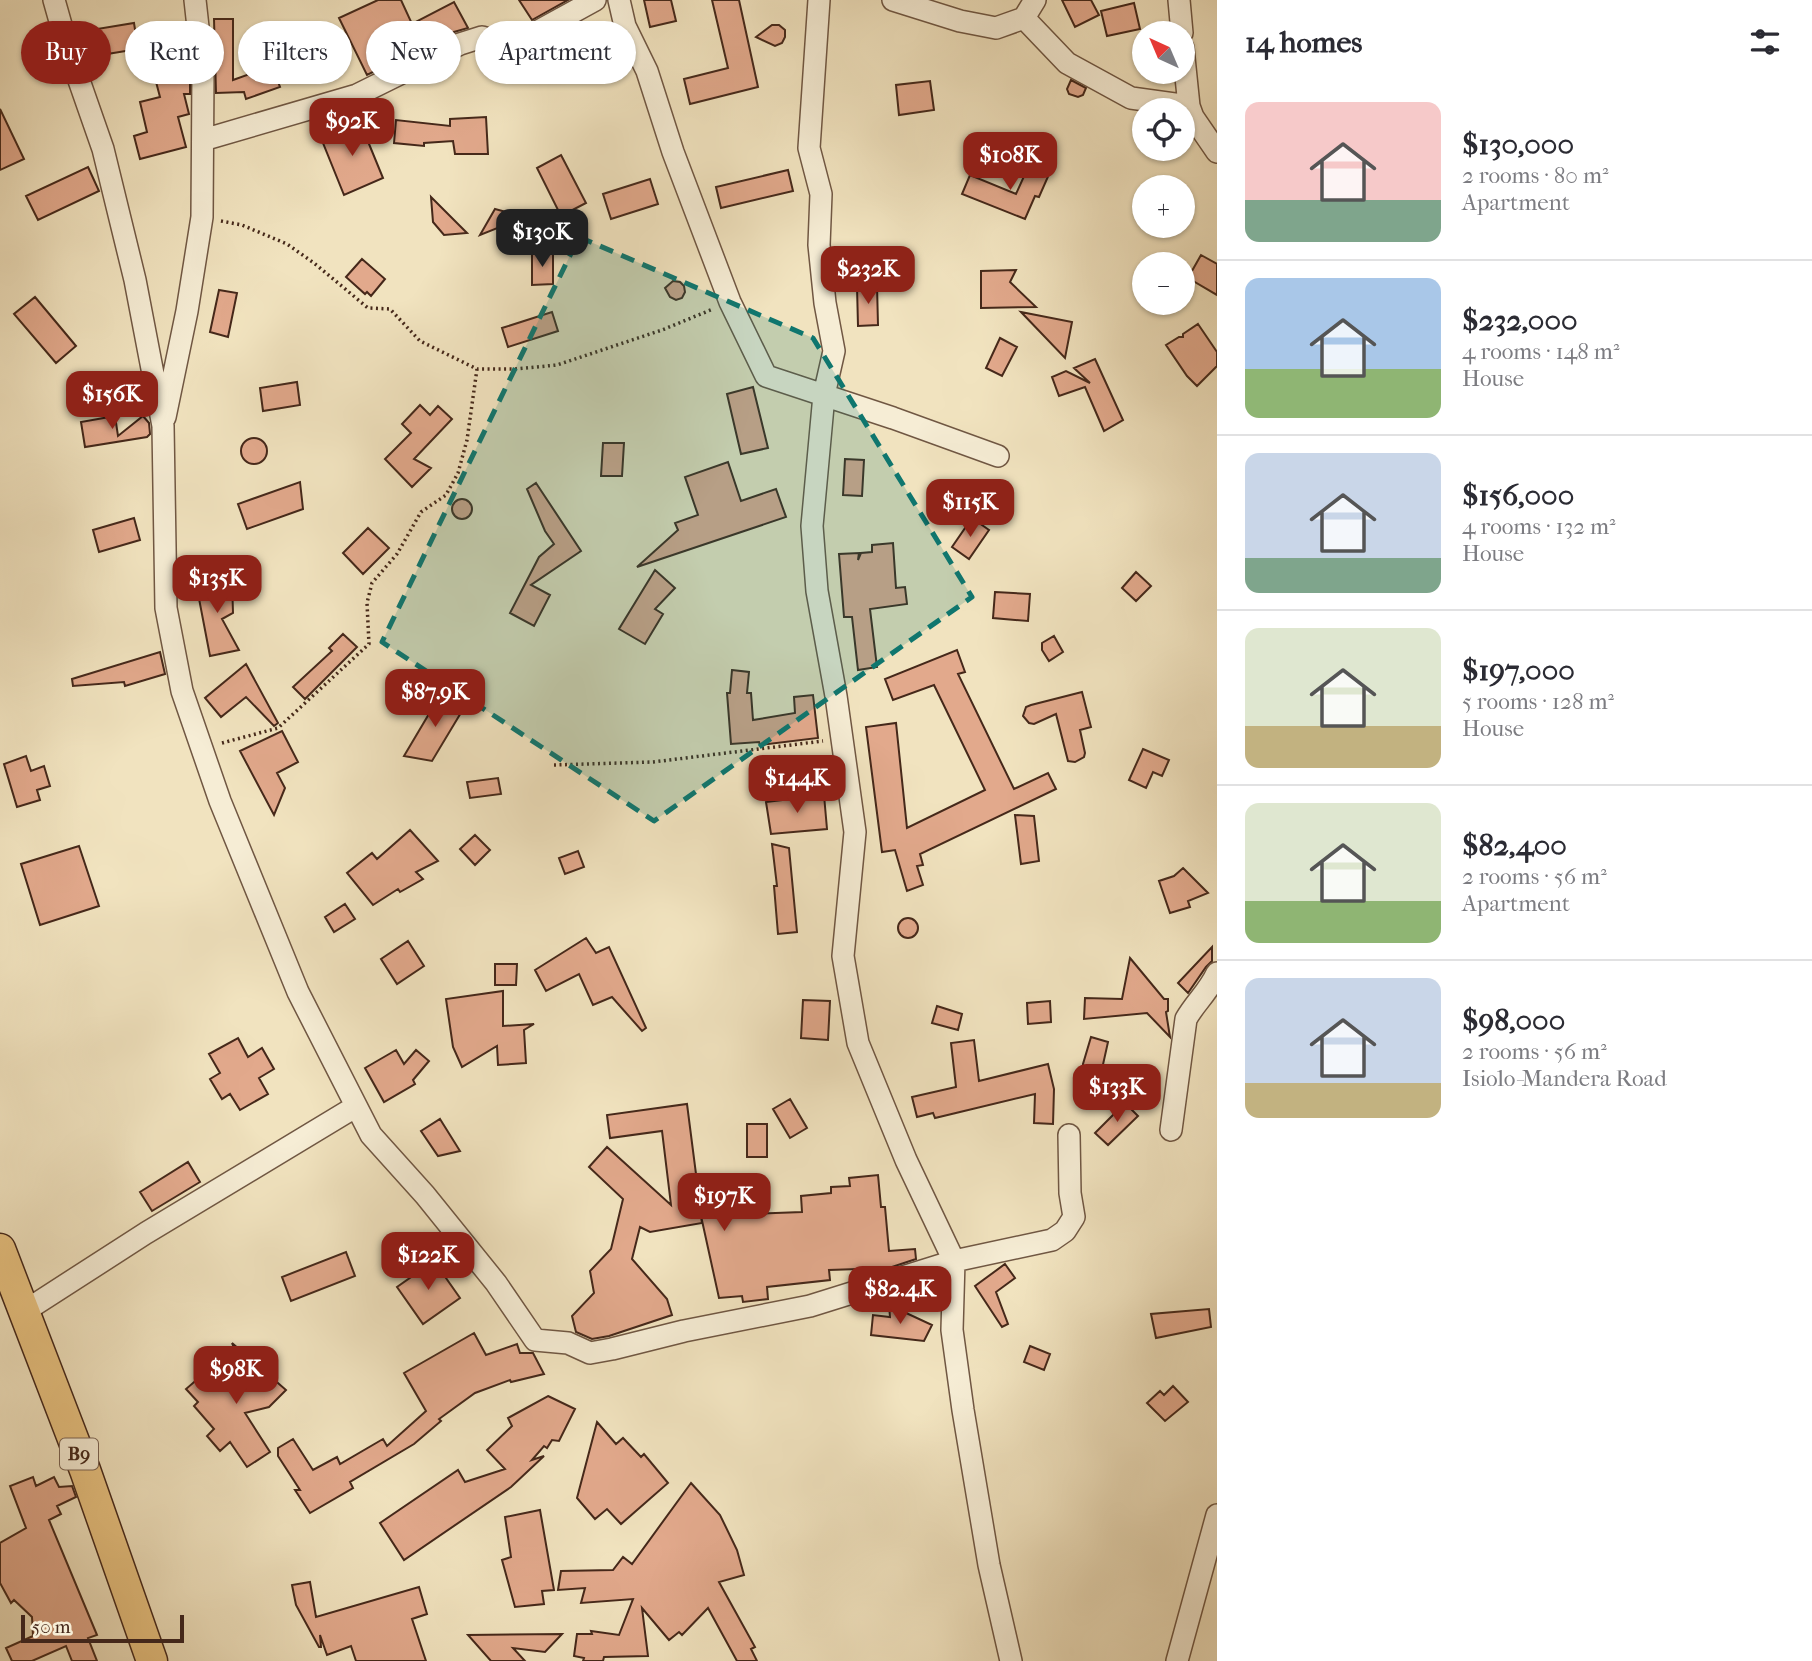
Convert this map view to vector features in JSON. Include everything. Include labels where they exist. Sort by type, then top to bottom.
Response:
[{"type":"highway","name":"B9","points":[[0,1249],[85,1470],[152,1661]]},
{"type":"street","points":[[54,0],[103,149],[135,280],[163,426],[166,608],[182,691],[220,801],[298,992],[371,1135],[425,1195],[496,1283],[535,1340],[568,1343],[590,1353],[612,1349],[684,1331],[810,1306],[954,1261],[1052,1240],[1065,1231],[1074,1217],[1070,1193],[1069,1135]]},
{"type":"street","points":[[163,426],[187,311],[202,217],[204,72],[195,0]]},
{"type":"street","points":[[202,140],[356,95],[460,44],[482,37],[508,45],[595,0]]},
{"type":"street","points":[[619,0],[625,26],[647,71],[673,152],[730,302],[766,376],[998,457]]},
{"type":"street","points":[[819,0],[809,148],[821,194],[819,245],[825,303],[834,351],[824,395],[812,526],[817,591],[855,832],[843,956],[858,1043],[906,1160],[954,1261],[952,1329],[963,1410],[989,1566],[1012,1661]]},
{"type":"street","points":[[892,0],[960,21],[996,27],[1029,9],[1067,63],[1132,98]]},
{"type":"street","points":[[1179,0],[1181,21]]},
{"type":"street","points":[[1195,120],[1217,152]]},
{"type":"street","points":[[1171,1130],[1186,1020],[1193,1006],[1213,983],[1217,973]]},
{"type":"street","points":[[25,1311],[146,1233],[355,1107]]},
{"type":"street","points":[[1177,1661],[1217,1515]]},
{"type":"path","points":[[202,217],[242,225],[287,244],[314,262],[368,308],[390,309],[420,341],[477,369],[557,366],[662,330],[730,302]]},
{"type":"path","points":[[202,744],[223,743],[278,728],[369,644],[367,603],[372,583],[397,554],[421,512],[446,495],[458,473],[467,440],[477,369]]},
{"type":"path","points":[[554,765],[653,762],[842,738]]},
{"type":"highlighted area","points":[[579,237],[813,338],[972,597],[654,821],[382,642]]},
{"type":"building","points":[[378,0],[401,0],[411,21],[366,21],[366,73],[352,44],[352,21],[340,21],[339,18]]},
{"type":"building","points":[[519,0],[568,0],[532,20]]},
{"type":"building","points":[[644,0],[671,0],[676,21],[650,27]]},
{"type":"building","points":[[712,0],[739,0],[758,87],[690,104],[684,79],[728,68]]},
{"type":"building","points":[[1062,0],[1091,0],[1099,15],[1075,27]]},
{"type":"building","points":[[454,2],[468,28],[461,30],[461,21],[418,21]]},
{"type":"building","points":[[1134,3],[1138,21],[1132,21],[1132,31],[1107,36],[1101,11]]},
{"type":"building","points":[[233,19],[233,80],[238,78],[238,84],[279,84],[280,87],[246,99],[244,92],[216,93],[216,84],[224,84],[224,21],[214,21]]},
{"type":"building","points":[[125,24],[125,51],[111,53],[111,27]]},
{"type":"building","points":[[772,25],[779,25],[785,30],[782,43],[775,46],[756,37]]},
{"type":"building","points":[[1071,80],[1086,88],[1083,95],[1078,97],[1069,94],[1067,89]]},
{"type":"building","points":[[930,81],[934,110],[899,115],[896,85]]},
{"type":"building","points":[[157,84],[190,84],[190,94],[184,94],[189,114],[178,117],[186,147],[140,159],[134,136],[147,132],[140,102],[160,97]]},
{"type":"building","points":[[0,109],[24,159],[0,170]]},
{"type":"building","points":[[486,117],[488,154],[455,154],[453,141],[424,143],[424,146],[394,143],[396,120],[450,126],[450,119]]},
{"type":"building","points":[[360,122],[383,178],[344,195],[321,138]]},
{"type":"building","points":[[561,155],[586,203],[561,216],[537,168]]},
{"type":"building","points":[[1030,163],[1050,172],[1025,219],[962,194],[970,175],[1016,194]]},
{"type":"building","points":[[88,167],[99,191],[38,220],[26,196]]},
{"type":"building","points":[[788,170],[793,191],[721,208],[716,187]]},
{"type":"building","points":[[650,179],[658,204],[611,219],[603,194]]},
{"type":"building","points":[[431,197],[467,233],[444,235],[433,222]]},
{"type":"building","points":[[495,209],[525,217],[480,235]]},
{"type":"building","points":[[532,254],[553,254],[553,284],[532,285]]},
{"type":"building","points":[[1201,255],[1217,264],[1217,295],[1195,282],[1195,266]]},
{"type":"building","points":[[362,259],[385,279],[371,296],[346,277]]},
{"type":"building","points":[[1016,270],[1010,282],[1036,307],[981,308],[981,271]]},
{"type":"building","points":[[673,281],[680,282],[685,292],[682,298],[676,300],[670,297],[665,288]]},
{"type":"building","points":[[877,285],[878,325],[858,326],[857,286]]},
{"type":"building","points":[[219,290],[237,293],[228,337],[210,332]]},
{"type":"building","points":[[35,297],[76,346],[56,363],[14,314]]},
{"type":"building","points":[[552,312],[558,331],[508,347],[502,328]]},
{"type":"building","points":[[1021,312],[1072,322],[1065,358]]},
{"type":"building","points":[[1198,324],[1217,352],[1217,366],[1197,386],[1166,345],[1183,337],[1183,334]]},
{"type":"building","points":[[1000,338],[1017,347],[1002,376],[986,368]]},
{"type":"building","points":[[1095,359],[1123,420],[1104,431],[1085,387],[1059,396],[1052,377],[1066,371],[1090,383],[1074,368]]},
{"type":"building","points":[[297,382],[300,405],[263,411],[260,388]]},
{"type":"building","points":[[753,387],[768,448],[741,454],[727,394]]},
{"type":"building","points":[[420,405],[430,415],[438,406],[452,419],[414,459],[431,468],[412,487],[385,459],[411,433],[402,424]]},
{"type":"building","points":[[115,416],[118,436],[143,416],[149,423],[150,434],[147,437],[85,447],[81,422]]},
{"type":"building","points":[[254,438],[263,442],[267,451],[263,460],[254,464],[245,460],[241,451],[245,442]]},
{"type":"building","points":[[603,443],[624,443],[622,476],[601,476]]},
{"type":"building","points":[[845,459],[864,460],[862,496],[843,495]]},
{"type":"building","points":[[728,462],[741,501],[776,489],[786,517],[637,567],[678,530],[675,523],[698,515],[685,477]]},
{"type":"building","points":[[300,482],[303,509],[247,529],[238,504]]},
{"type":"building","points":[[536,483],[581,551],[531,585],[550,595],[534,626],[510,613],[539,557],[554,544],[545,531],[527,489]]},
{"type":"building","points":[[462,499],[469,502],[472,509],[469,516],[462,519],[455,516],[452,509],[455,502]]},
{"type":"building","points":[[134,518],[140,540],[99,552],[93,530]]},
{"type":"building","points":[[972,518],[989,530],[969,559],[952,547]]},
{"type":"building","points":[[368,528],[389,548],[363,574],[343,553]]},
{"type":"building","points":[[893,543],[896,588],[905,587],[907,604],[870,609],[877,667],[858,670],[852,617],[844,617],[839,554],[859,553],[858,560],[861,553],[872,552],[872,545]]},
{"type":"building","points":[[655,570],[675,588],[655,609],[663,614],[645,644],[619,629]]},
{"type":"building","points":[[1136,572],[1151,586],[1136,601],[1122,588]]},
{"type":"building","points":[[232,580],[233,613],[222,619],[239,650],[210,656],[196,583]]},
{"type":"building","points":[[995,592],[1030,594],[1028,621],[993,618]]},
{"type":"building","points":[[343,634],[357,647],[305,699],[293,687],[332,651],[329,648]]},
{"type":"building","points":[[1054,636],[1063,652],[1049,661],[1042,650],[1042,643]]},
{"type":"building","points":[[957,650],[965,672],[958,674],[1014,789],[1048,773],[1056,789],[920,854],[923,865],[917,866],[923,885],[907,891],[895,850],[882,852],[866,727],[896,723],[907,828],[985,790],[934,685],[893,700],[885,679]]},
{"type":"building","points":[[160,652],[165,674],[125,686],[124,682],[73,686],[72,679]]},
{"type":"building","points":[[246,664],[278,723],[274,726],[246,697],[221,717],[205,698]]},
{"type":"building","points":[[732,670],[749,672],[747,693],[751,693],[753,720],[795,713],[794,697],[813,695],[818,738],[760,745],[759,742],[731,744],[727,693],[730,693]]},
{"type":"building","points":[[442,692],[465,706],[432,761],[404,756]]},
{"type":"building","points":[[1082,692],[1091,727],[1080,730],[1084,757],[1075,762],[1068,761],[1056,714],[1034,724],[1029,723],[1023,716],[1026,707]]},
{"type":"building","points":[[282,731],[298,762],[277,773],[285,788],[274,815],[240,751]]},
{"type":"building","points":[[1143,749],[1169,760],[1162,776],[1153,772],[1146,788],[1129,780]]},
{"type":"building","points":[[26,756],[31,771],[44,766],[50,786],[37,790],[40,800],[17,807],[4,764]]},
{"type":"building","points":[[498,778],[501,794],[470,798],[467,782]]},
{"type":"building","points":[[824,795],[827,829],[771,834],[766,802]]},
{"type":"building","points":[[1015,815],[1034,816],[1039,861],[1021,864]]},
{"type":"building","points":[[410,830],[438,861],[416,872],[423,879],[400,892],[398,889],[373,905],[347,873],[372,853],[377,859]]},
{"type":"building","points":[[475,835],[490,850],[475,865],[460,849]]},
{"type":"building","points":[[772,844],[789,848],[797,932],[778,934],[774,886],[777,886]]},
{"type":"building","points":[[79,846],[99,906],[40,925],[21,864]]},
{"type":"building","points":[[578,851],[584,867],[565,874],[559,858]]},
{"type":"building","points":[[1183,868],[1208,893],[1188,901],[1190,907],[1170,913],[1159,881],[1174,876]]},
{"type":"building","points":[[345,904],[355,919],[334,932],[325,917]]},
{"type":"building","points":[[908,918],[915,921],[918,928],[915,935],[908,938],[901,935],[898,928],[901,921]]},
{"type":"building","points":[[586,938],[596,953],[609,947],[646,1028],[642,1031],[612,997],[593,1005],[579,974],[546,991],[535,970]]},
{"type":"building","points":[[408,941],[424,966],[397,984],[381,959]]},
{"type":"building","points":[[1212,947],[1212,961],[1188,993],[1178,983]]},
{"type":"building","points":[[1130,958],[1164,999],[1168,999],[1166,1012],[1170,1037],[1147,1013],[1084,1019],[1085,998],[1122,999]]},
{"type":"building","points":[[495,964],[517,964],[516,985],[495,985]]},
{"type":"building","points":[[503,991],[503,1026],[534,1024],[524,1030],[526,1063],[498,1065],[497,1046],[462,1067],[453,1047],[446,999]]},
{"type":"building","points":[[803,1000],[830,1001],[828,1040],[801,1038]]},
{"type":"building","points":[[1050,1001],[1051,1022],[1028,1024],[1027,1003]]},
{"type":"building","points":[[937,1006],[962,1014],[958,1030],[932,1023]]},
{"type":"building","points":[[1091,1037],[1108,1042],[1100,1078],[1083,1074],[1083,1064]]},
{"type":"building","points":[[238,1038],[248,1057],[262,1048],[274,1069],[259,1078],[268,1094],[240,1110],[230,1094],[222,1099],[210,1079],[220,1073],[209,1054]]},
{"type":"building","points":[[974,1040],[979,1081],[1048,1064],[1054,1089],[1053,1124],[1034,1123],[1035,1094],[935,1118],[933,1113],[917,1117],[912,1097],[956,1087],[951,1043]]},
{"type":"building","points":[[396,1050],[404,1064],[416,1050],[429,1061],[413,1080],[415,1084],[384,1102],[365,1068]]},
{"type":"building","points":[[790,1099],[807,1128],[790,1138],[773,1109]]},
{"type":"building","points":[[1125,1103],[1138,1116],[1108,1145],[1095,1133]]},
{"type":"building","points":[[687,1104],[701,1213],[746,1200],[748,1214],[802,1212],[801,1196],[831,1193],[831,1187],[850,1186],[849,1178],[878,1175],[881,1207],[885,1207],[889,1251],[915,1249],[916,1259],[889,1268],[829,1270],[830,1280],[767,1287],[768,1299],[743,1302],[742,1296],[719,1298],[701,1216],[702,1223],[650,1232],[640,1227],[632,1259],[667,1299],[672,1315],[609,1336],[592,1339],[576,1332],[572,1316],[594,1293],[590,1271],[611,1249],[623,1199],[589,1167],[607,1147],[671,1205],[662,1131],[610,1138],[607,1115]]},
{"type":"building","points":[[440,1119],[460,1151],[438,1156],[421,1131]]},
{"type":"building","points":[[747,1124],[767,1124],[767,1157],[747,1157]]},
{"type":"building","points":[[188,1162],[200,1182],[152,1211],[140,1192]]},
{"type":"building","points":[[346,1252],[355,1276],[291,1301],[282,1277]]},
{"type":"building","points":[[434,1261],[460,1298],[423,1324],[397,1287]]},
{"type":"building","points":[[1005,1264],[1015,1278],[996,1292],[1008,1324],[1002,1327],[975,1286]]},
{"type":"building","points":[[919,1286],[920,1296],[902,1297],[899,1292]]},
{"type":"building","points":[[889,1305],[932,1325],[924,1341],[871,1335],[873,1315],[890,1317]]},
{"type":"building","points":[[1209,1309],[1211,1327],[1156,1338],[1151,1314]]},
{"type":"building","points":[[474,1333],[486,1355],[517,1344],[520,1353],[533,1353],[544,1374],[511,1382],[510,1380],[475,1393],[439,1419],[441,1421],[414,1444],[350,1482],[353,1488],[310,1513],[295,1490],[300,1490],[278,1456],[278,1448],[293,1439],[313,1470],[337,1457],[340,1464],[383,1439],[387,1446],[426,1411],[404,1373]]},
{"type":"building","points":[[232,1343],[286,1390],[269,1407],[245,1413],[270,1452],[247,1467],[230,1442],[220,1451],[207,1436],[214,1429],[194,1406],[198,1402],[186,1389],[201,1376],[204,1379],[225,1363],[252,1389]]},
{"type":"building","points":[[1030,1346],[1050,1354],[1044,1370],[1024,1362]]},
{"type":"building","points":[[1173,1386],[1188,1402],[1165,1421],[1147,1403],[1160,1391],[1164,1395]]},
{"type":"building","points":[[548,1396],[575,1409],[559,1441],[552,1440],[547,1448],[544,1446],[532,1460],[544,1456],[511,1487],[404,1560],[380,1523],[458,1470],[465,1482],[505,1469],[487,1450],[512,1426],[508,1418]]},
{"type":"building","points":[[597,1422],[616,1444],[623,1438],[641,1457],[644,1454],[668,1483],[621,1524],[607,1509],[595,1519],[577,1498]]},
{"type":"building","points":[[33,1477],[36,1486],[54,1477],[59,1487],[72,1486],[76,1497],[57,1506],[61,1514],[49,1520],[97,1635],[88,1638],[97,1661],[72,1661],[66,1646],[32,1661],[12,1661],[6,1648],[33,1636],[32,1617],[14,1600],[11,1603],[0,1583],[0,1543],[26,1528],[10,1486]]},
{"type":"building","points":[[691,1483],[720,1515],[737,1550],[744,1575],[719,1582],[755,1647],[751,1649],[757,1661],[737,1661],[708,1608],[682,1635],[679,1632],[669,1640],[642,1608],[648,1656],[604,1657],[603,1661],[583,1661],[584,1658],[574,1656],[577,1634],[592,1634],[591,1631],[619,1635],[633,1599],[581,1603],[585,1588],[558,1590],[561,1571],[613,1570],[623,1557],[632,1564]]},
{"type":"building","points":[[540,1510],[554,1590],[542,1591],[544,1604],[515,1607],[502,1560],[511,1557],[505,1517]]},
{"type":"building","points":[[310,1582],[316,1617],[419,1587],[427,1614],[412,1619],[426,1661],[356,1661],[351,1646],[327,1655],[320,1635],[319,1647],[296,1605],[292,1585]]},
{"type":"building","points":[[562,1634],[545,1652],[513,1648],[525,1661],[491,1661],[468,1635]]}]
